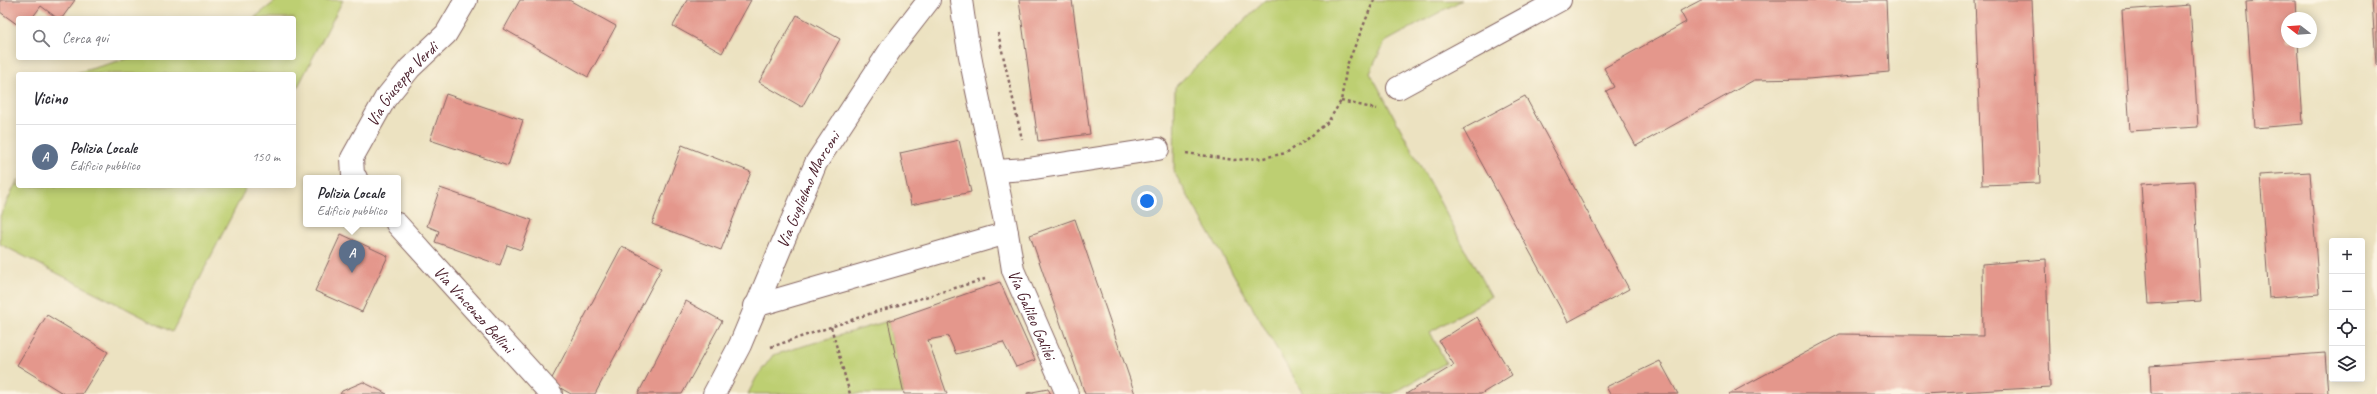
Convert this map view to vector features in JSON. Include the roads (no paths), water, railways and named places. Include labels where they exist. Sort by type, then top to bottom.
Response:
[{"type":"street","name":"Via Giuseppe Verdi","points":[[354,175],[352,158],[385,99],[410,68],[446,34],[466,0]]},
{"type":"street","name":"Via Guglielmo Marconi","points":[[714,394],[740,345],[816,163],[891,49],[929,0]]},
{"type":"street","name":"Via Galileo Galilei","points":[[961,0],[966,44],[996,171],[1013,270],[1067,394]]},
{"type":"street","points":[[1398,88],[1560,0]]},
{"type":"street","points":[[996,171],[1028,169],[1158,149]]},
{"type":"street","name":"Via Vincenzo Bellini","points":[[400,227],[551,394]]},
{"type":"street","points":[[755,306],[1007,233]]},
{"type":"place","name":"Polizia Locale","points":[[352,273]]}]
